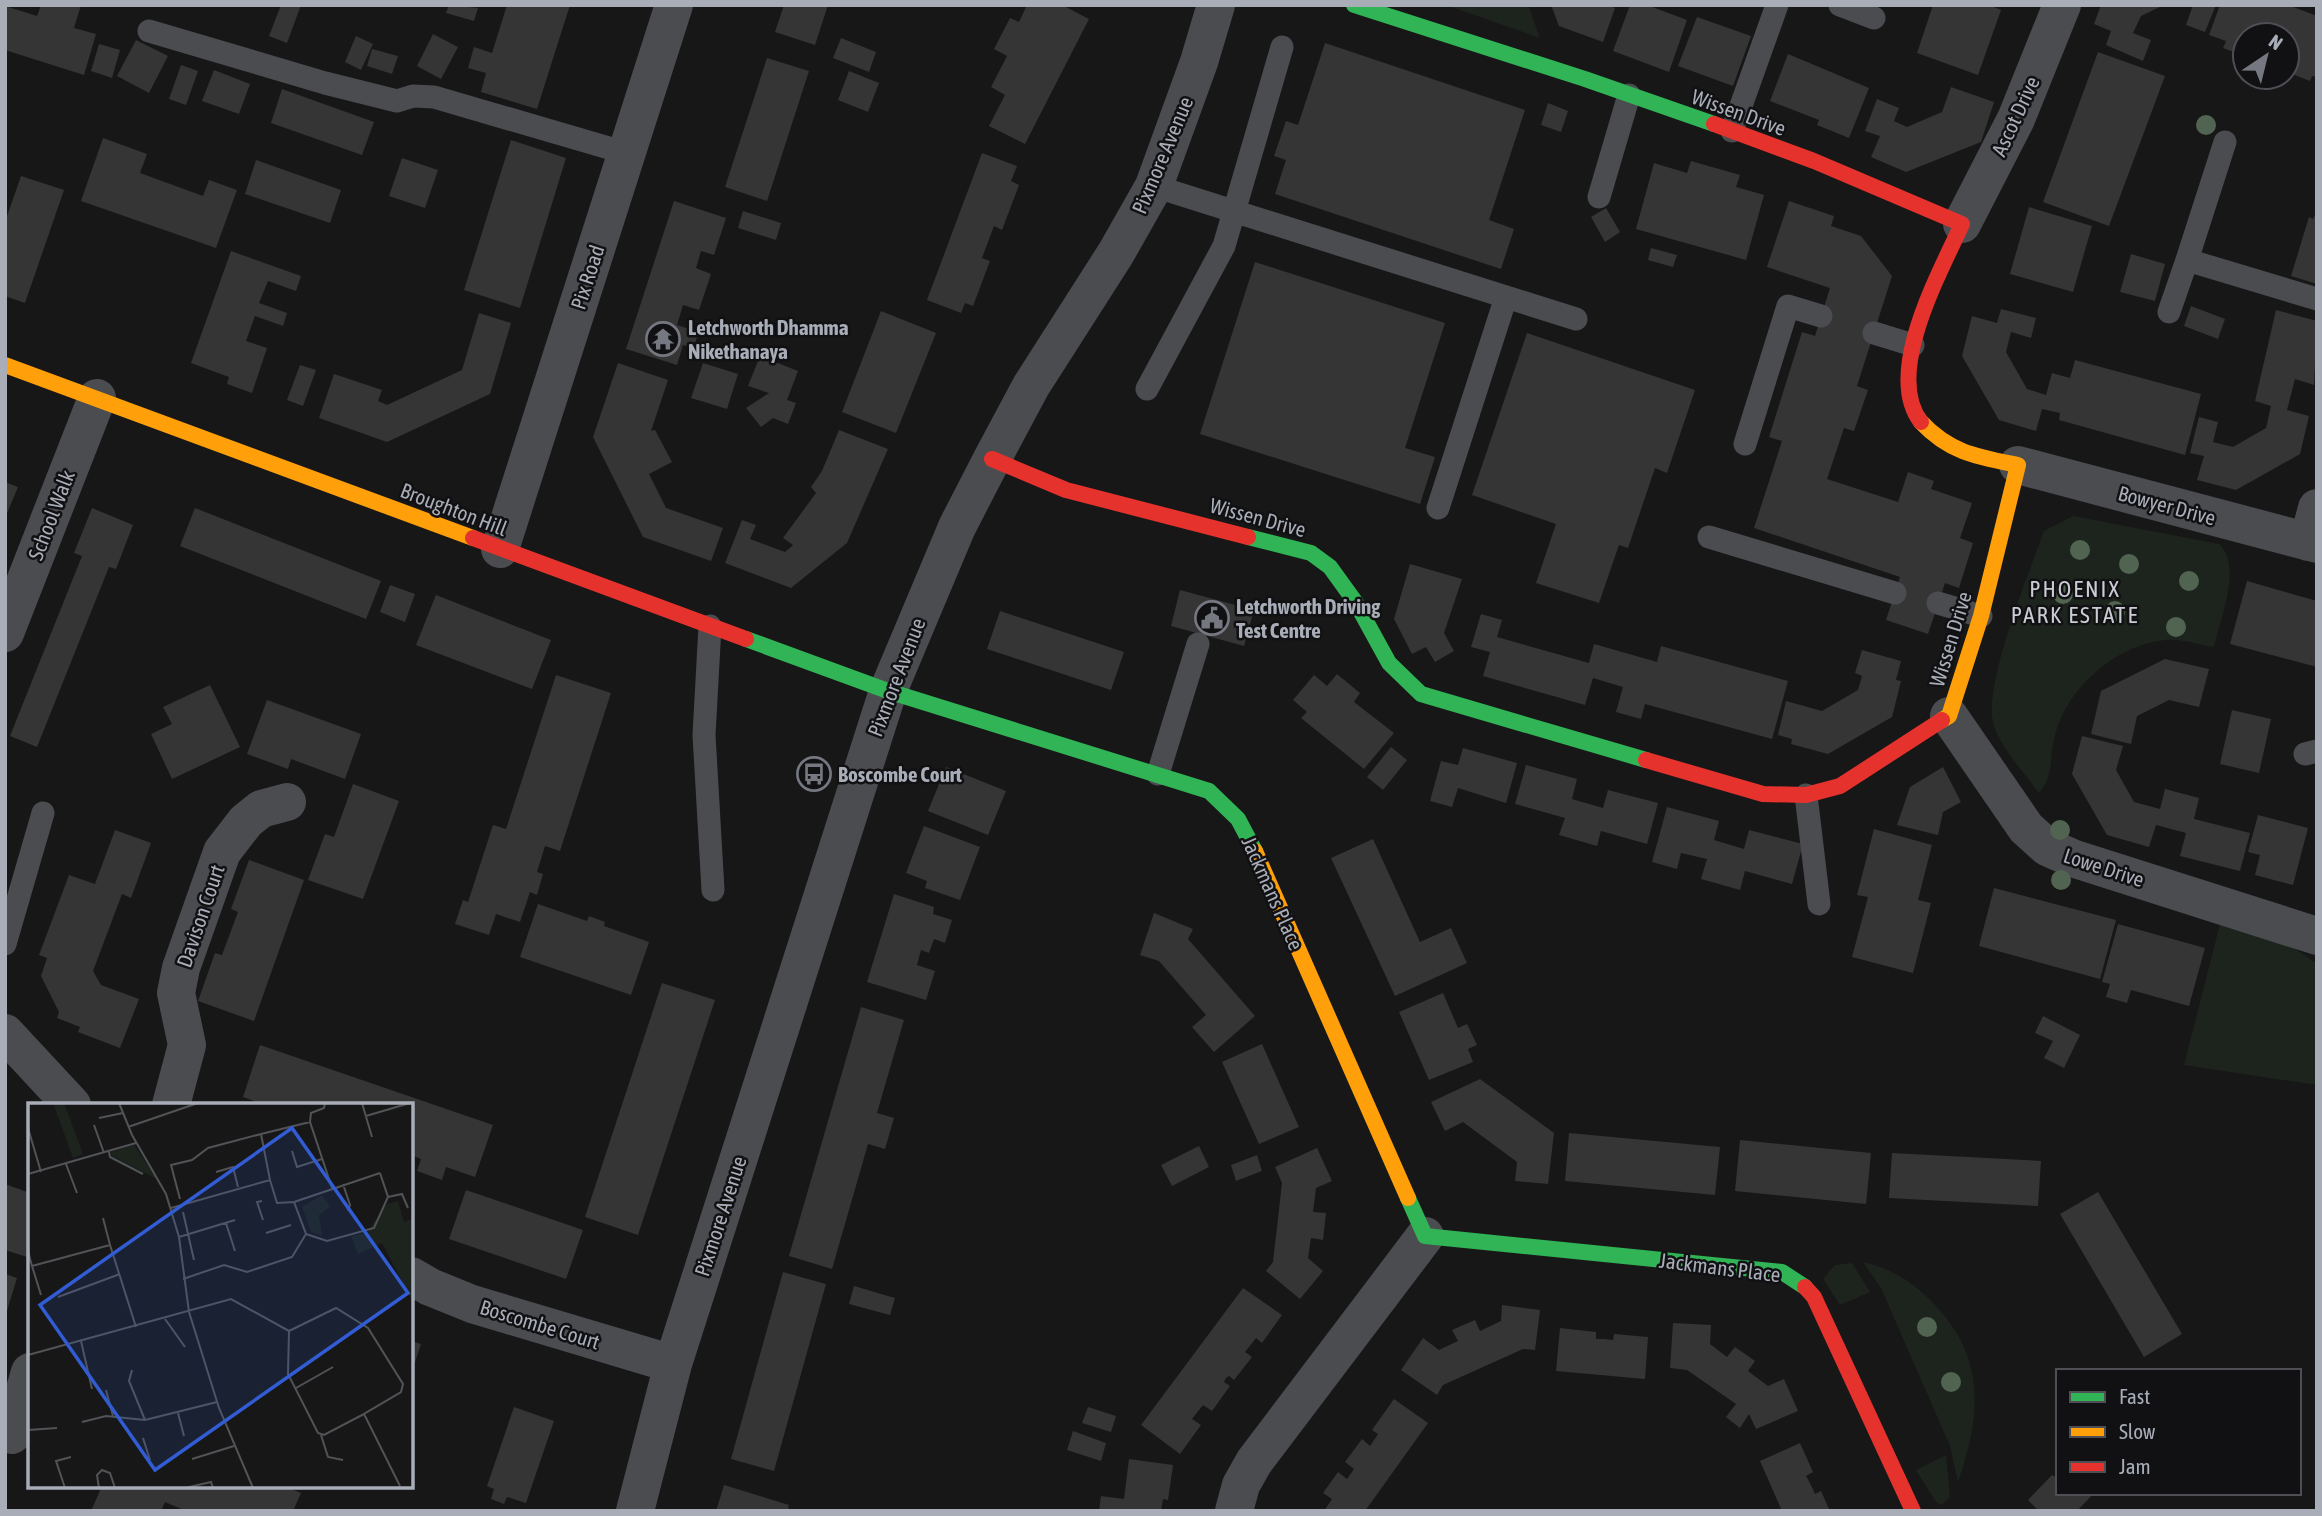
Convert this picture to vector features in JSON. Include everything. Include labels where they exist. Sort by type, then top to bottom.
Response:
[{"type":"street","name":"Pix Road","points":[[500,549],[674,5]]},
{"type":"street","name":"Pixmore Avenue","points":[[635,1511],[673,1364],[888,691],[957,527],[992,459],[1037,376],[1116,253],[1154,186],[1199,62],[1216,5]]},
{"type":"street","name":"Wissen Drive","points":[[1354,5],[1732,131],[1901,196],[1962,224]]},
{"type":"street","name":"Ascot Drive","points":[[1962,224],[2016,119],[2062,5]]},
{"type":"street","points":[[1962,224],[1913,345],[1907,396],[1923,427],[1937,439],[1969,455],[2018,465]]},
{"type":"street","name":"Broughton Hill","points":[[5,365],[888,691]]},
{"type":"street","name":"School Walk","points":[[5,633],[97,398]]},
{"type":"street","name":"Wissen Drive","points":[[992,459],[1066,490],[1311,553],[1338,572],[1389,666],[1403,683],[1421,694],[1763,794],[1807,795],[1840,786],[1949,716],[1981,616],[2018,465]]},
{"type":"street","name":"Bowyer Drive","points":[[2018,465],[2314,531]]},
{"type":"street","name":"Jackmans Place","points":[[888,691],[1209,791],[1238,819],[1250,837],[1425,1236],[1782,1272],[1798,1280],[1814,1297],[1913,1511]]},
{"type":"street","name":"Lowe Drive","points":[[1949,716],[2026,828],[2047,847],[2072,858],[2317,936]]},
{"type":"street","name":"Davison Court","points":[[172,1103],[187,1045],[176,993],[222,852],[246,821],[261,809],[287,803]]},
{"type":"street","points":[[9,1048],[70,1103]]},
{"type":"street","points":[[1234,1511],[1241,1485],[1254,1462],[1425,1236]]},
{"type":"street","name":"Boscombe Court","points":[[413,1277],[472,1304],[673,1364]]},
{"type":"street","points":[[12,1435],[28,1379]]},
{"type":"lane","points":[[1732,131],[1777,5]]},
{"type":"lane","points":[[1840,5],[1874,18]]},
{"type":"lane","points":[[149,31],[325,83],[397,101],[414,96],[434,97],[626,153]]},
{"type":"lane","points":[[1147,389],[1224,246],[1282,47]]},
{"type":"lane","points":[[1599,197],[1629,95]]},
{"type":"lane","points":[[2169,312],[2225,142]]},
{"type":"lane","points":[[1154,186],[1576,319]]},
{"type":"lane","points":[[2187,260],[2317,299]]},
{"type":"lane","points":[[1438,508],[1506,297]]},
{"type":"lane","points":[[1745,443],[1788,306],[1821,316]]},
{"type":"lane","points":[[1874,333],[1913,345]]},
{"type":"lane","points":[[1709,537],[1895,593]]},
{"type":"lane","points":[[1938,603],[1981,616]]},
{"type":"lane","points":[[710,626],[704,735],[713,890]]},
{"type":"lane","points":[[1158,774],[1198,644]]},
{"type":"lane","points":[[1807,795],[1819,904]]},
{"type":"lane","points":[[5,944],[43,813]]},
{"type":"shaded area","points":[[1446,5],[1528,5],[1540,38]]},
{"type":"shaded area","points":[[2073,516],[2219,544],[2226,554],[2230,579],[2214,647],[2178,640],[2148,643],[2114,659],[2084,684],[2062,715],[2054,741],[2048,778],[2039,793],[2008,752],[1994,726],[1994,686],[2009,630],[2044,531]]},
{"type":"shaded area","points":[[2221,920],[2277,936],[2317,964],[2317,1085],[2184,1065]]},
{"type":"shaded area","points":[[1863,1262],[1894,1273],[1920,1290],[1952,1326],[1964,1347],[1971,1368],[1974,1412],[1966,1458],[1958,1482],[1950,1446],[1881,1288]]},
{"type":"shaded area","points":[[1852,1263],[1870,1292],[1840,1305],[1823,1279],[1835,1265]]},
{"type":"shaded area","points":[[1946,1455],[1950,1497],[1942,1505],[1936,1502],[1916,1470]]},
{"type":"building","points":[[41,5],[81,5],[74,28],[96,34],[84,75],[5,50],[5,6],[37,16]]},
{"type":"building","points":[[281,5],[301,5],[287,43],[269,36]]},
{"type":"building","points":[[449,5],[478,8],[474,21],[446,13]]},
{"type":"building","points":[[507,5],[570,5],[537,109],[481,92],[486,73],[468,68],[474,47],[492,53]]},
{"type":"building","points":[[784,5],[828,5],[815,45],[775,32]]},
{"type":"building","points":[[1027,5],[1062,5],[1089,19],[1025,144],[989,126],[1005,95],[991,87],[1007,56],[994,49],[1010,18],[1019,22]]},
{"type":"building","points":[[1551,5],[1608,5],[1615,8],[1603,42],[1559,26]]},
{"type":"building","points":[[1630,5],[1647,5],[1687,20],[1669,72],[1613,51]]},
{"type":"building","points":[[1933,5],[1989,5],[2001,10],[1978,75],[1917,53]]},
{"type":"building","points":[[2101,5],[2164,5],[2141,16],[2133,33],[2151,40],[2143,61],[2106,45],[2111,31],[2094,24]]},
{"type":"building","points":[[2193,5],[2216,5],[2205,32],[2186,25]]},
{"type":"building","points":[[2220,5],[2288,5],[2317,16],[2317,77],[2312,76],[2310,81],[2301,77],[2301,21],[2231,21],[2231,51],[2223,48],[2226,41],[2209,35]]},
{"type":"building","points":[[1697,17],[1751,36],[1733,86],[1678,66]]},
{"type":"building","points":[[433,34],[458,47],[441,79],[417,66]]},
{"type":"building","points":[[356,36],[373,44],[361,70],[345,62]]},
{"type":"building","points":[[841,38],[876,52],[869,72],[833,58]]},
{"type":"building","points":[[136,40],[168,56],[149,93],[117,76]]},
{"type":"building","points":[[1325,43],[1525,110],[1489,220],[1514,229],[1501,269],[1275,194],[1286,160],[1274,156],[1286,121],[1298,125]]},
{"type":"building","points":[[99,44],[120,50],[112,78],[91,71]]},
{"type":"building","points":[[372,49],[398,56],[392,74],[367,66]]},
{"type":"building","points":[[2098,52],[2165,76],[2109,226],[2043,202]]},
{"type":"building","points":[[1788,54],[1869,88],[1849,138],[1817,125],[1819,120],[1770,101]]},
{"type":"building","points":[[767,58],[809,71],[767,201],[725,187]]},
{"type":"building","points":[[181,65],[198,71],[186,105],[169,99]]},
{"type":"building","points":[[214,70],[250,84],[239,114],[202,101]]},
{"type":"building","points":[[849,71],[879,83],[868,112],[838,100]]},
{"type":"building","points":[[1951,87],[1994,102],[1981,142],[1906,172],[1871,157],[1880,136],[1865,131],[1877,99],[1899,108],[1894,121],[1907,127],[1942,112]]},
{"type":"building","points":[[282,89],[374,122],[362,155],[271,123]]},
{"type":"building","points":[[1548,103],[1568,111],[1561,132],[1541,125]]},
{"type":"building","points":[[103,138],[147,154],[140,173],[203,196],[209,180],[237,190],[216,248],[81,201]]},
{"type":"building","points":[[511,140],[566,158],[520,308],[464,290]]},
{"type":"building","points":[[982,153],[1017,166],[1011,181],[1019,185],[1002,230],[994,226],[982,258],[990,261],[973,306],[965,303],[961,313],[927,300]]},
{"type":"building","points":[[402,158],[438,170],[425,208],[389,196]]},
{"type":"building","points":[[256,160],[341,190],[330,223],[245,194]]},
{"type":"building","points":[[1691,161],[1740,175],[1736,187],[1764,195],[1746,260],[1636,229],[1654,163],[1687,173]]},
{"type":"building","points":[[21,176],[64,190],[25,303],[5,296],[5,222]]},
{"type":"building","points":[[674,201],[726,218],[714,255],[701,251],[696,268],[711,274],[699,310],[683,305],[677,325],[699,332],[693,348],[683,345],[677,365],[626,349]]},
{"type":"building","points":[[1789,201],[1834,216],[1831,226],[1861,236],[1892,276],[1857,386],[1868,390],[1854,431],[1844,428],[1827,479],[1898,502],[1908,472],[1934,481],[1931,489],[1972,503],[1960,538],[1973,543],[1959,588],[1945,583],[1928,634],[1886,620],[1900,577],[1754,528],[1782,441],[1769,437],[1802,332],[1815,336],[1830,288],[1767,267]]},
{"type":"building","points":[[2029,207],[2092,226],[2073,292],[2010,274]]},
{"type":"building","points":[[1606,208],[1620,232],[1605,242],[1591,217]]},
{"type":"building","points":[[2317,210],[2317,284],[2291,276],[2309,217],[2313,219]]},
{"type":"building","points":[[743,211],[781,223],[776,240],[738,228]]},
{"type":"building","points":[[1651,248],[1677,255],[1673,267],[1648,260]]},
{"type":"building","points":[[231,251],[301,276],[296,291],[268,281],[259,303],[287,313],[283,326],[255,316],[246,341],[267,348],[252,393],[227,384],[229,377],[191,363]]},
{"type":"building","points":[[2131,254],[2165,264],[2155,301],[2120,292]]},
{"type":"building","points":[[1255,262],[1445,323],[1405,448],[1435,457],[1420,504],[1200,434]]},
{"type":"building","points":[[2191,306],[2225,319],[2218,339],[2184,326]]},
{"type":"building","points":[[2001,309],[2036,318],[2031,338],[2011,332],[2006,352],[2027,389],[2046,395],[2052,373],[2070,378],[2075,360],[2201,394],[2185,455],[2059,420],[2060,413],[2042,409],[2036,431],[1999,420],[1962,356],[1972,316],[1997,323]]},
{"type":"building","points":[[2276,310],[2317,321],[2314,385],[2295,379],[2287,410],[2309,416],[2300,454],[2236,490],[2197,480],[2204,456],[2190,453],[2199,417],[2218,422],[2213,442],[2233,447],[2266,428],[2271,406],[2255,401]]},
{"type":"building","points":[[881,311],[936,333],[896,433],[842,412]]},
{"type":"building","points":[[479,313],[511,323],[490,394],[387,442],[319,418],[334,374],[382,390],[378,401],[387,405],[462,370]]},
{"type":"building","points":[[1527,333],[1695,390],[1667,473],[1655,468],[1628,548],[1619,545],[1599,603],[1536,583],[1556,524],[1472,495]]},
{"type":"building","points":[[760,356],[798,371],[787,400],[796,403],[788,424],[773,418],[761,427],[746,408],[769,393],[748,386]]},
{"type":"building","points":[[618,363],[668,380],[651,431],[655,430],[672,462],[649,474],[666,508],[723,528],[711,561],[643,537],[593,437]]},
{"type":"building","points":[[703,363],[738,374],[727,409],[691,398]]},
{"type":"building","points":[[300,365],[316,370],[303,406],[287,400]]},
{"type":"building","points":[[839,430],[888,449],[847,543],[791,588],[725,563],[742,520],[756,525],[750,539],[785,552],[793,545],[783,538],[816,493],[811,487],[822,471]]},
{"type":"building","points":[[5,482],[18,487],[5,518]]},
{"type":"building","points":[[92,508],[133,525],[116,569],[109,567],[37,747],[10,736],[82,556],[74,553]]},
{"type":"building","points":[[195,508],[381,581],[366,619],[180,546]]},
{"type":"building","points":[[1410,564],[1462,579],[1444,633],[1454,651],[1435,662],[1426,647],[1412,654],[1394,619]]},
{"type":"building","points":[[2247,581],[2317,601],[2317,667],[2230,644]]},
{"type":"building","points":[[390,585],[415,594],[405,622],[380,612]]},
{"type":"building","name":"Letchworth Driving Test Centre","points":[[1180,590],[1254,610],[1244,646],[1171,626]]},
{"type":"building","points":[[436,595],[551,640],[532,689],[416,645]]},
{"type":"building","points":[[1000,611],[1124,652],[1111,690],[987,649]]},
{"type":"building","points":[[1481,614],[1502,620],[1497,637],[1589,663],[1594,644],[1657,662],[1661,646],[1788,681],[1772,739],[1645,704],[1641,719],[1616,712],[1623,687],[1593,678],[1585,705],[1483,676],[1490,652],[1471,647]]},
{"type":"building","points":[[1862,650],[1901,661],[1896,680],[1901,681],[1892,717],[1828,754],[1791,744],[1792,739],[1778,735],[1786,701],[1822,711],[1858,690],[1862,676],[1855,673]]},
{"type":"building","points":[[2165,659],[2209,669],[2199,707],[2169,700],[2137,716],[2131,744],[2091,734],[2101,691]]},
{"type":"building","points":[[1337,674],[1360,693],[1354,702],[1394,733],[1364,769],[1301,718],[1307,712],[1293,700],[1314,675],[1327,686]]},
{"type":"building","points":[[556,675],[611,693],[560,851],[545,846],[537,872],[543,874],[537,895],[530,892],[520,922],[496,914],[489,935],[455,924],[463,900],[468,902],[493,825],[506,829]]},
{"type":"building","points":[[210,685],[240,747],[172,779],[151,734],[172,724],[163,707]]},
{"type":"building","points":[[267,700],[361,734],[345,779],[291,759],[288,769],[247,754]]},
{"type":"building","points":[[2232,710],[2271,719],[2259,773],[2220,764]]},
{"type":"building","points":[[2082,736],[2123,746],[2116,770],[2134,802],[2160,809],[2165,789],[2199,798],[2194,819],[2250,833],[2240,871],[2180,856],[2186,833],[2156,825],[2149,847],[2107,835],[2072,774]]},
{"type":"building","points":[[1391,747],[1407,760],[1383,790],[1367,777]]},
{"type":"building","points":[[1463,748],[1517,763],[1506,803],[1458,788],[1452,807],[1430,801],[1441,761],[1458,765]]},
{"type":"building","points":[[1526,765],[1577,779],[1572,799],[1603,808],[1608,790],[1658,803],[1647,844],[1601,831],[1597,846],[1559,835],[1565,818],[1515,804]]},
{"type":"building","points":[[946,767],[1006,791],[988,835],[928,811]]},
{"type":"building","points":[[1943,767],[1961,802],[1943,812],[1938,835],[1897,825],[1910,787]]},
{"type":"building","points":[[353,784],[399,801],[363,899],[308,880],[325,834],[334,837]]},
{"type":"building","points":[[1667,807],[1719,821],[1714,840],[1744,849],[1749,830],[1803,844],[1792,884],[1745,871],[1740,890],[1701,879],[1707,859],[1681,853],[1677,869],[1652,862]]},
{"type":"building","points":[[2258,815],[2308,828],[2293,885],[2255,875],[2260,855],[2248,852]]},
{"type":"building","points":[[924,826],[980,847],[960,900],[925,888],[927,881],[906,873]]},
{"type":"building","points":[[1874,829],[1932,845],[1918,900],[1931,903],[1913,973],[1852,957],[1868,897],[1857,895]]},
{"type":"building","points":[[115,830],[151,843],[131,898],[122,894],[93,971],[101,985],[139,999],[120,1048],[78,1032],[80,1027],[57,1018],[59,1012],[41,976],[47,958],[39,955],[69,875],[95,884]]},
{"type":"building","points":[[1373,839],[1420,942],[1451,928],[1467,963],[1395,996],[1331,858]]},
{"type":"building","points":[[249,860],[304,880],[254,1021],[198,1001],[215,953],[222,955],[238,912],[231,909]]},
{"type":"building","points":[[1994,888],[2116,920],[2100,979],[1979,946]]},
{"type":"building","points":[[894,894],[934,907],[933,914],[952,920],[945,943],[934,939],[929,953],[921,950],[917,965],[935,971],[926,1000],[867,982]]},
{"type":"building","points":[[538,904],[587,921],[589,916],[605,922],[604,926],[649,942],[631,995],[520,957]]},
{"type":"building","points":[[1154,913],[1193,929],[1188,939],[1255,1016],[1214,1052],[1192,1027],[1206,1015],[1159,961],[1140,955]]},
{"type":"building","points":[[2118,924],[2205,948],[2189,1006],[2131,990],[2127,1003],[2106,997],[2110,984],[2102,982]]},
{"type":"building","points":[[662,983],[715,1000],[638,1235],[585,1217]]},
{"type":"building","points":[[1443,993],[1458,1028],[1467,1024],[1477,1045],[1468,1049],[1473,1062],[1429,1080],[1399,1012]]},
{"type":"building","points":[[861,1007],[904,1020],[877,1113],[894,1118],[885,1149],[868,1144],[832,1269],[789,1256]]},
{"type":"building","points":[[2043,1016],[2080,1035],[2064,1068],[2044,1058],[2053,1041],[2035,1033]]},
{"type":"building","points":[[1262,1044],[1299,1127],[1259,1144],[1222,1062]]},
{"type":"building","points":[[260,1045],[493,1125],[475,1177],[446,1167],[442,1180],[417,1171],[421,1159],[413,1156],[413,1103],[260,1103],[243,1097]]},
{"type":"building","points":[[1480,1079],[1554,1133],[1548,1184],[1515,1181],[1517,1162],[1463,1122],[1445,1131],[1431,1102]]},
{"type":"building","points":[[1569,1133],[1720,1147],[1715,1195],[1565,1181]]},
{"type":"building","points":[[1740,1140],[1871,1153],[1866,1204],[1735,1191]]},
{"type":"building","points":[[1199,1146],[1209,1167],[1172,1186],[1161,1165]]},
{"type":"building","points":[[1317,1148],[1332,1181],[1316,1188],[1313,1212],[1326,1213],[1323,1240],[1311,1238],[1308,1258],[1323,1271],[1300,1299],[1266,1271],[1273,1262],[1282,1183],[1275,1167]]},
{"type":"building","points":[[1892,1153],[2041,1161],[2038,1206],[1889,1198]]},
{"type":"building","points":[[1257,1155],[1262,1171],[1236,1181],[1231,1165]]},
{"type":"building","points":[[5,1184],[28,1192],[28,1257],[5,1250]]},
{"type":"building","points":[[466,1190],[583,1230],[566,1279],[449,1239]]},
{"type":"building","points":[[2098,1192],[2182,1334],[2144,1357],[2060,1214]]},
{"type":"building","points":[[783,1272],[826,1284],[774,1471],[731,1459]]},
{"type":"building","points":[[5,1274],[17,1278],[6,1314],[5,1314]]},
{"type":"building","points":[[854,1286],[895,1298],[890,1315],[849,1304]]},
{"type":"building","points":[[1243,1288],[1282,1315],[1262,1343],[1256,1338],[1245,1352],[1252,1357],[1234,1380],[1229,1376],[1226,1378],[1224,1382],[1230,1386],[1212,1411],[1203,1405],[1192,1419],[1201,1425],[1180,1454],[1141,1425]]},
{"type":"building","points":[[1502,1305],[1540,1310],[1535,1350],[1523,1349],[1443,1385],[1437,1395],[1401,1370],[1423,1338],[1439,1350],[1458,1341],[1452,1330],[1475,1320],[1480,1331],[1501,1321]]},
{"type":"building","points":[[1673,1323],[1711,1325],[1710,1344],[1727,1357],[1735,1347],[1755,1361],[1748,1371],[1768,1386],[1784,1379],[1798,1411],[1756,1429],[1749,1414],[1740,1428],[1726,1417],[1736,1404],[1687,1370],[1670,1368]]},
{"type":"building","points":[[1560,1328],[1596,1332],[1596,1339],[1613,1340],[1614,1334],[1648,1337],[1645,1379],[1556,1371]]},
{"type":"building","points":[[413,1342],[421,1344],[413,1368]]},
{"type":"building","points":[[1394,1399],[1428,1423],[1365,1511],[1324,1511],[1332,1499],[1323,1493],[1338,1472],[1347,1479],[1354,1469],[1345,1462],[1362,1439],[1370,1446],[1378,1434],[1372,1430]]},
{"type":"building","points":[[514,1407],[554,1421],[526,1503],[507,1497],[504,1504],[491,1499],[494,1489],[487,1486]]},
{"type":"building","points":[[1088,1407],[1116,1416],[1111,1432],[1082,1423]]},
{"type":"building","points":[[1073,1431],[1106,1443],[1101,1461],[1067,1450]]},
{"type":"building","points":[[1800,1443],[1813,1472],[1806,1476],[1815,1494],[1821,1491],[1830,1511],[1782,1511],[1760,1461]]},
{"type":"building","points":[[1129,1459],[1173,1465],[1168,1500],[1163,1499],[1161,1511],[1099,1511],[1101,1496],[1124,1499]]},
{"type":"building","points":[[2052,1475],[2056,1477],[2056,1495],[2092,1495],[2077,1511],[2039,1511],[2028,1500]]},
{"type":"building","points":[[724,1485],[789,1505],[788,1508],[794,1511],[716,1511]]},
{"type":"building","points":[[101,1488],[289,1488],[301,1493],[293,1511],[186,1511],[165,1502],[161,1511],[91,1511]]},
{"type":"traffic: fast","points":[[1354,5],[1585,79],[1714,124]]},
{"type":"traffic: fast","points":[[1248,537],[1311,553],[1330,567],[1356,603],[1389,663],[1421,694],[1646,760]]},
{"type":"traffic: fast","points":[[746,639],[888,691],[1209,791],[1238,819],[1255,851]]},
{"type":"traffic: fast","points":[[1408,1198],[1425,1236],[1782,1272],[1805,1287]]},
{"type":"traffic: slow","points":[[5,365],[473,538]]},
{"type":"traffic: slow","points":[[1921,422],[1943,441],[1965,452],[2018,465],[1981,616],[1949,716],[1942,720]]},
{"type":"traffic: slow","points":[[1255,851],[1408,1198]]},
{"type":"traffic: jam","points":[[1714,124],[1814,161],[1962,224],[1930,294],[1912,350],[1908,377],[1911,401],[1921,422]]},
{"type":"traffic: jam","points":[[992,459],[1066,490],[1248,537]]},
{"type":"traffic: jam","points":[[473,538],[746,639]]},
{"type":"traffic: jam","points":[[1646,760],[1763,794],[1806,795],[1840,786],[1942,720]]},
{"type":"traffic: jam","points":[[1805,1287],[1814,1297],[1913,1511]]},
{"type":"place","name":"Letchworth Dhamma Nikethanaya","points":[[663,339]]},
{"type":"place","name":"Letchworth Driving Test Centre","points":[[1212,618]]},
{"type":"place","name":"Boscombe Court","points":[[814,774]]},
{"type":"district","name":"PHOENIX PARK ESTATE","points":[[2075,602]]}]
